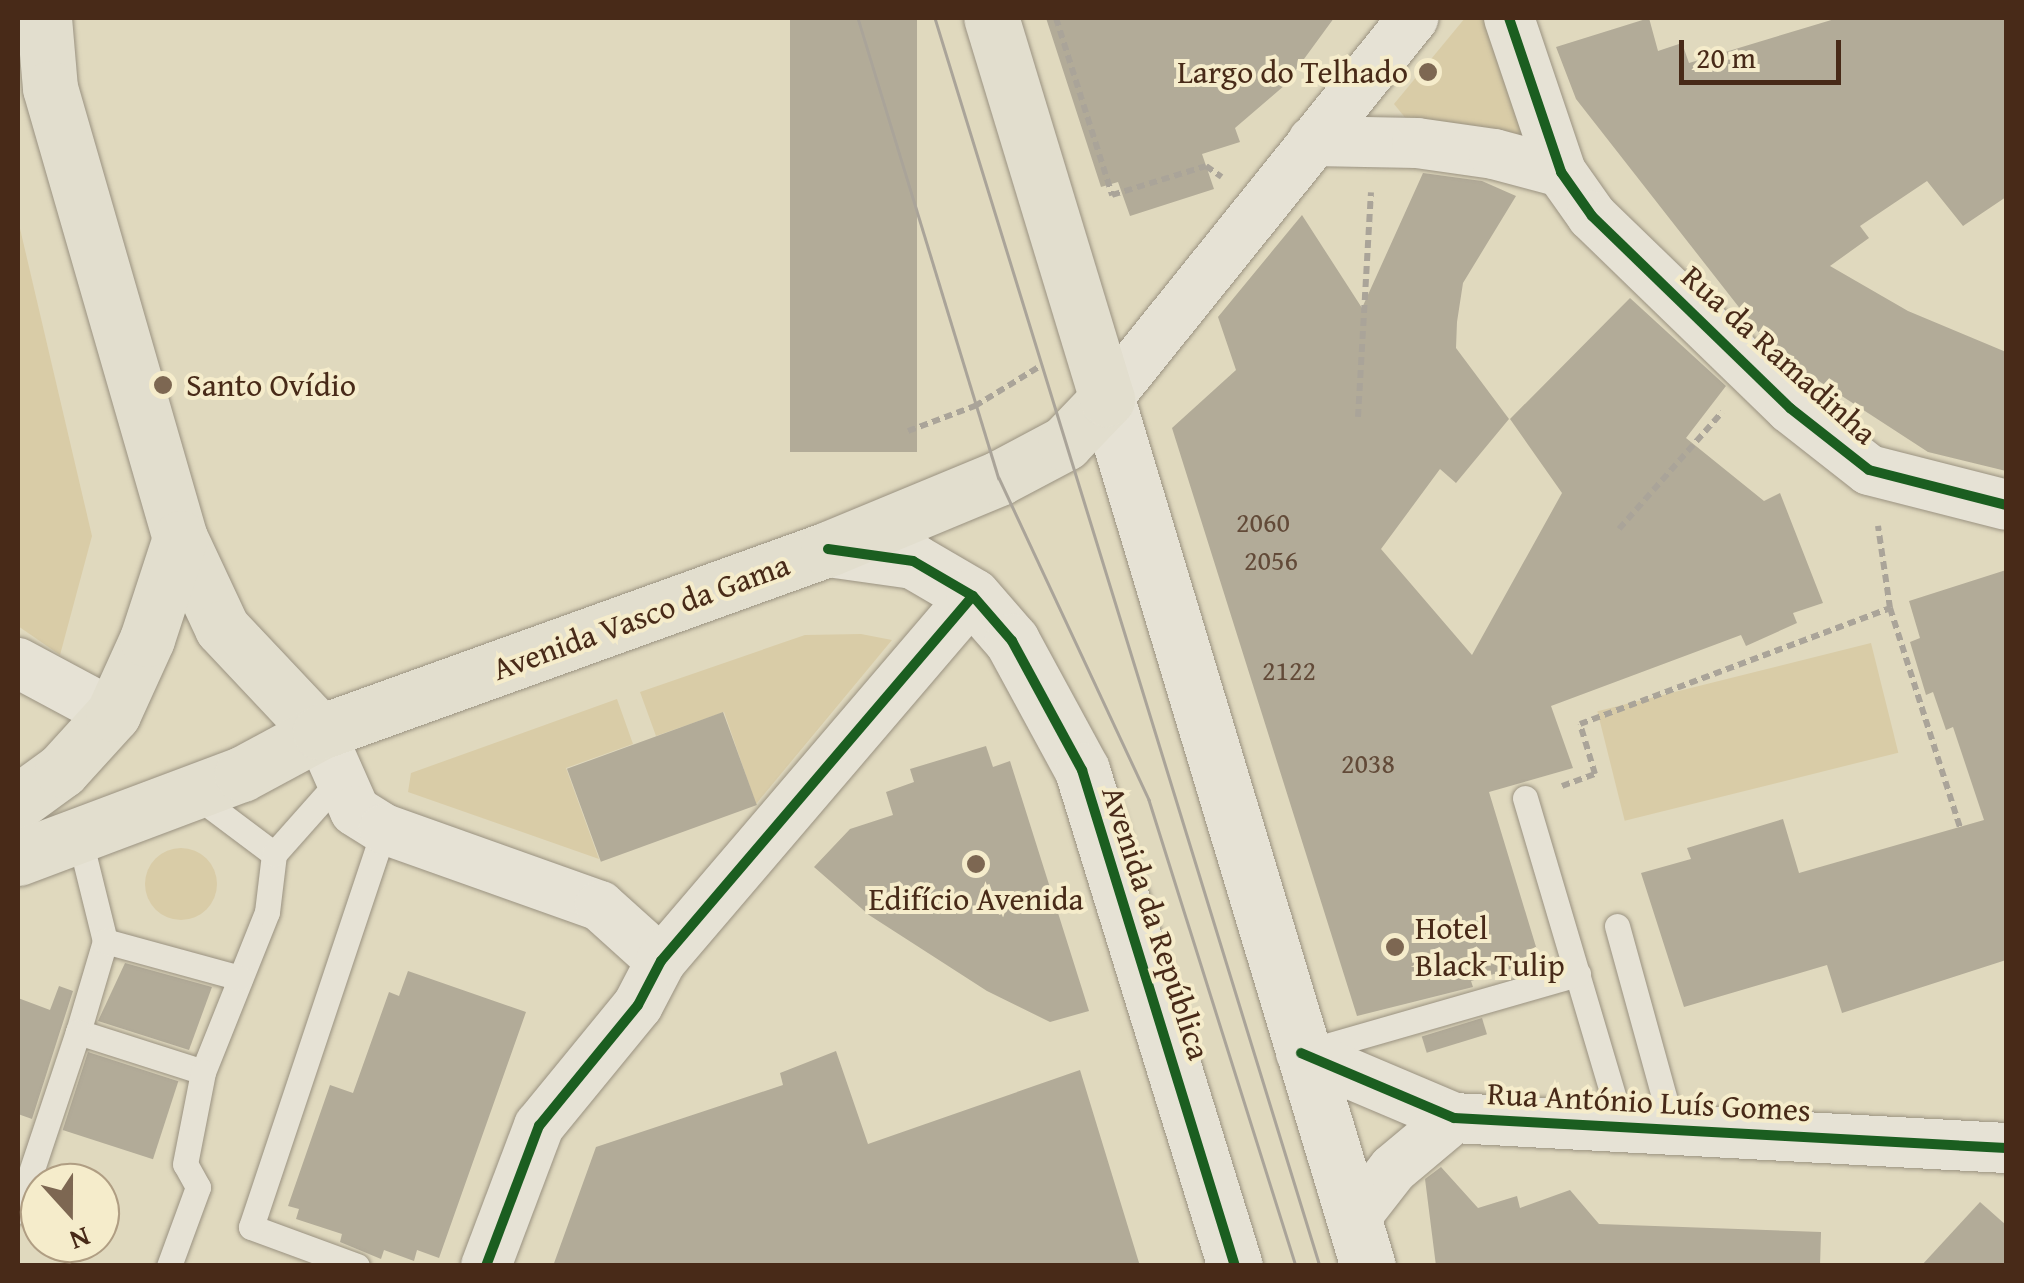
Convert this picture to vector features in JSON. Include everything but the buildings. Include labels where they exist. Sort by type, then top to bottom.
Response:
[{"type":"main road","points":[[44,18],[50,88],[180,538],[222,628],[320,732]]},
{"type":"main road","points":[[990,18],[1361,1242]]},
{"type":"main road","name":"Avenida Vasco da Gama","points":[[18,858],[194,794],[320,732],[828,549],[1049,452],[1107,399]]},
{"type":"main road","points":[[18,802],[62,770],[113,714],[147,639],[180,538]]},
{"type":"main road","name":"Avenida da República","points":[[828,549],[913,562],[973,596],[1012,641],[1082,770],[1236,1266]]},
{"type":"street","points":[[1107,399],[1413,18]]},
{"type":"street","points":[[1508,18],[1561,172]]},
{"type":"street","points":[[1313,141],[1374,141],[1494,154],[1561,172]]},
{"type":"street","name":"Rua da Ramadinha","points":[[1561,172],[1592,216],[1756,373],[1869,470],[2006,505]]},
{"type":"street","points":[[486,1266],[539,1126],[638,1005],[660,961],[973,596]]},
{"type":"street","points":[[18,664],[113,714]]},
{"type":"street","points":[[320,732],[338,782],[355,812],[384,828],[600,906],[660,961]]},
{"type":"street","name":"Rua António Luís Gomes","points":[[1301,1053],[1454,1118],[1672,1126],[2006,1148]]},
{"type":"street","name":"Rua António Luís Gomes","points":[[1361,1242],[1393,1170],[1454,1118]]},
{"type":"lane","points":[[169,1266],[198,1187],[186,1164],[203,1072],[266,912],[274,854],[338,782]]},
{"type":"lane","points":[[194,794],[274,854]]},
{"type":"lane","points":[[1524,798],[1622,1125]]},
{"type":"lane","points":[[357,1266],[250,1227],[384,828]]},
{"type":"lane","points":[[18,1212],[105,941],[79,836]]},
{"type":"lane","points":[[1617,926],[1672,1126]]},
{"type":"lane","points":[[105,941],[240,978]]},
{"type":"lane","points":[[1301,1053],[1578,974]]},
{"type":"lane","points":[[78,1032],[203,1072]]},
{"type":"path","points":[[1056,18],[1112,195],[1206,166]]},
{"type":"path","points":[[1358,417],[1374,141]]},
{"type":"path","points":[[908,431],[975,406],[1057,350]]},
{"type":"path","points":[[1619,529],[1756,373]]},
{"type":"path","points":[[1869,470],[1890,608],[1960,828]]},
{"type":"path","points":[[1524,798],[1595,774],[1580,724],[1890,608]]},
{"type":"shaded area","points":[[1465,18],[1499,18],[1531,131],[1521,142],[1407,120],[1394,104]]},
{"type":"shaded area","points":[[18,220],[92,536],[60,655],[18,626]]},
{"type":"shaded area","points":[[861,634],[892,640],[756,804],[724,712],[656,736],[640,692],[805,635]]},
{"type":"shaded area","points":[[1871,643],[1898,753],[1625,821],[1597,711]]},
{"type":"shaded area","points":[[617,699],[633,744],[566,768],[599,859],[408,792],[411,773]]},
{"type":"shaded area","points":[[181,848],[206,859],[217,884],[206,909],[181,920],[156,909],[145,884],[156,859]]},
{"type":"tram line","points":[[858,18],[999,478],[1149,800],[1296,1266]]},
{"type":"tram line","points":[[935,18],[1320,1266]]},
{"type":"cycle path","points":[[1509,18],[1561,172],[1592,216],[1790,408],[1869,470],[2006,505]]},
{"type":"cycle path","points":[[828,549],[913,561],[973,596],[1012,641],[1082,770],[1235,1266]]},
{"type":"cycle path","points":[[486,1266],[539,1126],[638,1005],[661,961],[973,596]]},
{"type":"cycle path","points":[[1301,1053],[1454,1118],[2006,1148]]},
{"type":"place","name":"Largo do Telhado","points":[[1428,72]]},
{"type":"place","name":"Santo Ovídio","points":[[163,385]]},
{"type":"place","name":"Edifício Avenida","points":[[976,864]]},
{"type":"place","name":"Hotel Black Tulip","points":[[1395,947]]}]
